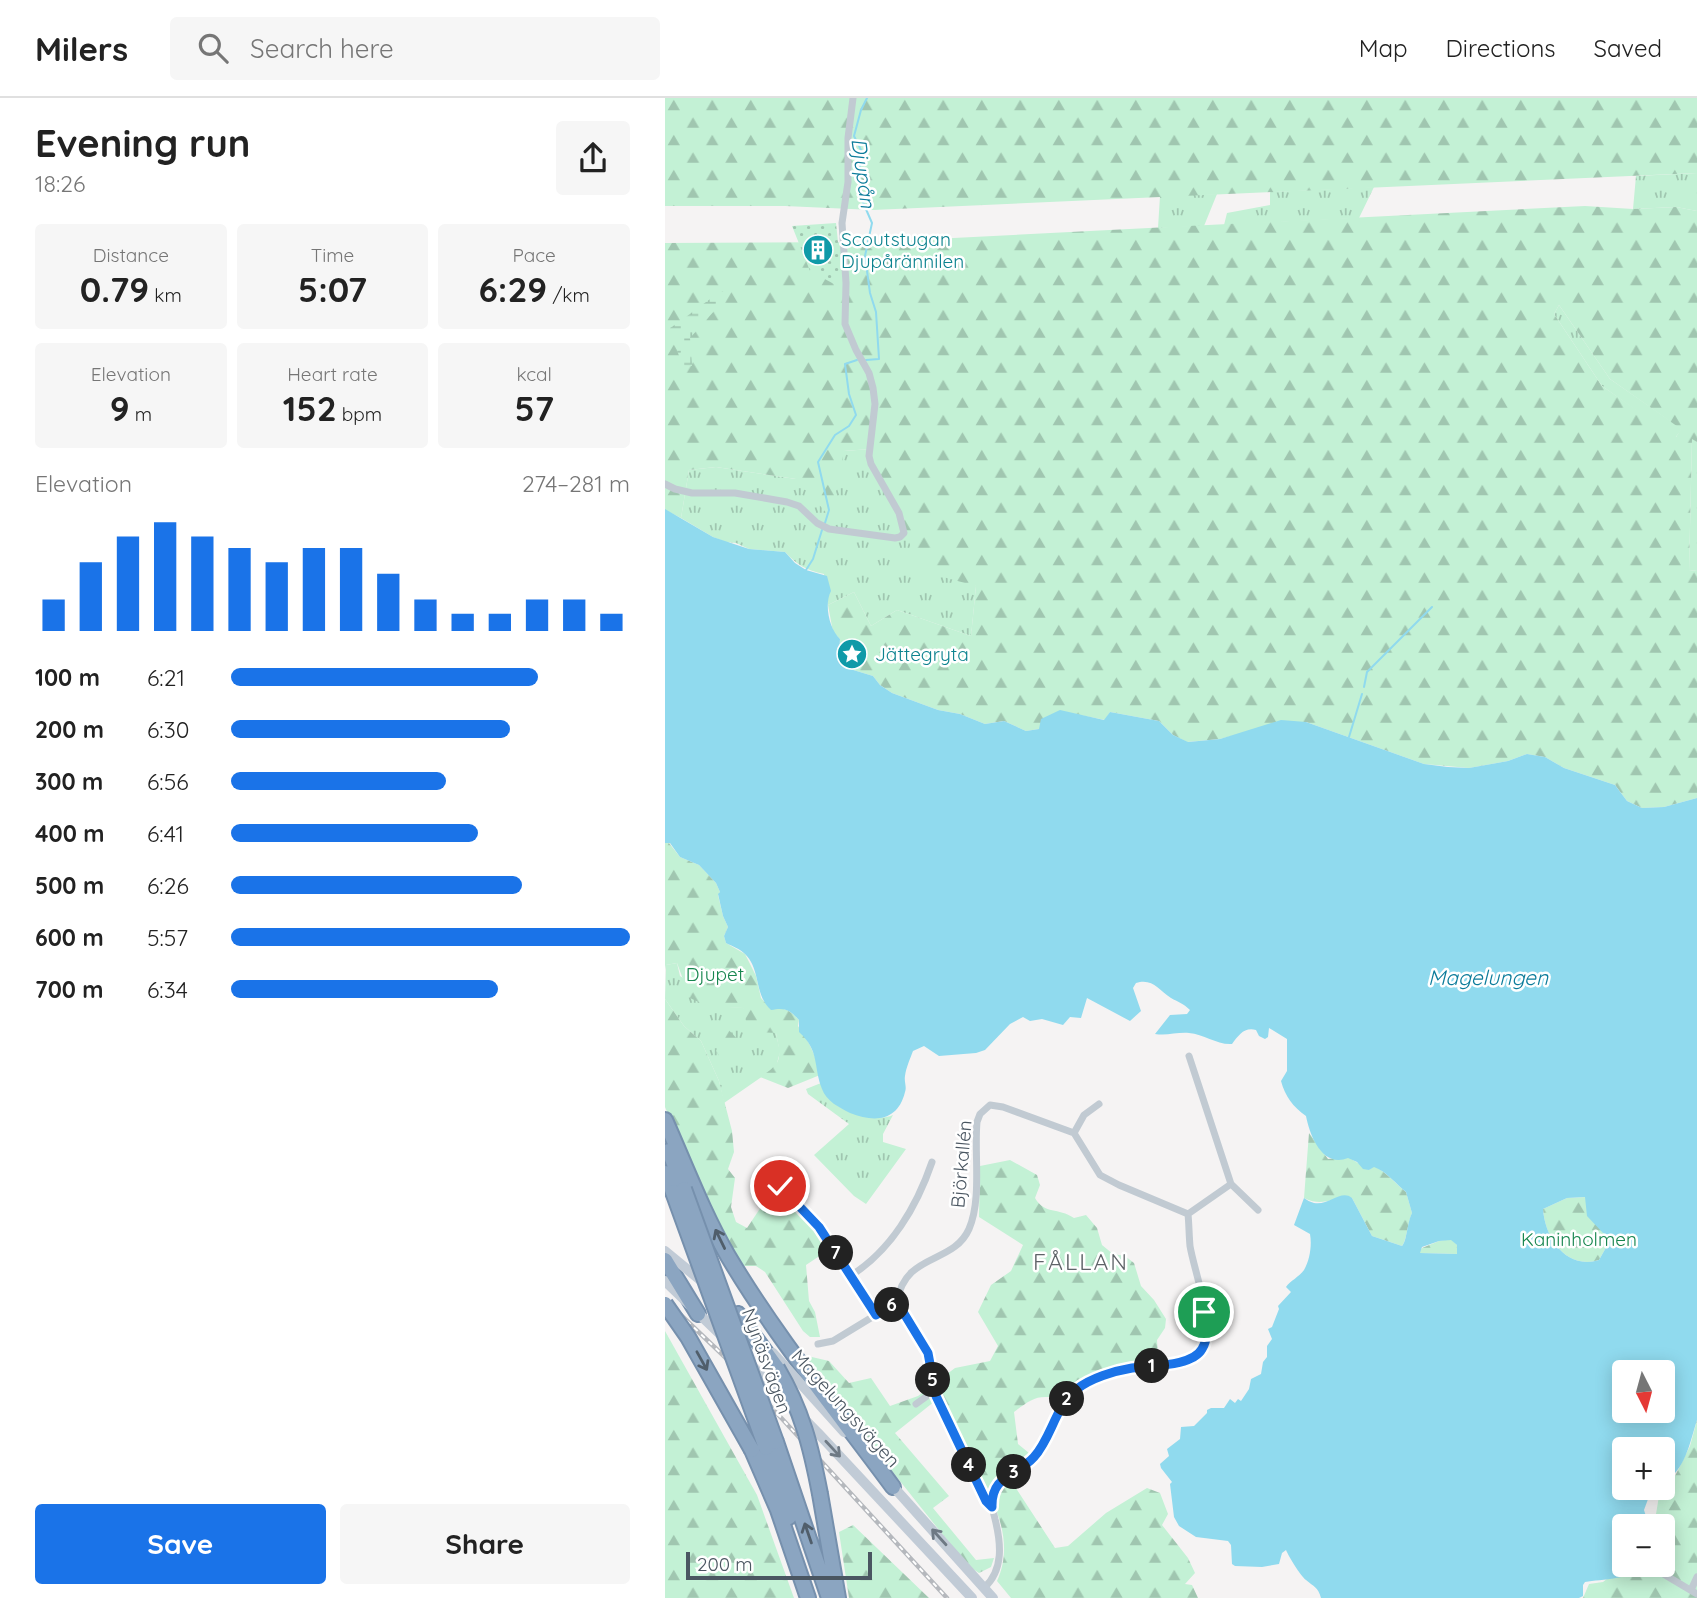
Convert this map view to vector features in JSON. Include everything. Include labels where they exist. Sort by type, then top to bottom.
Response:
[{"type":"highway","points":[[665,1120],[683,1189],[779,1334],[893,1487]]},
{"type":"highway","name":"Nynäsvägen","points":[[665,1139],[815,1598]]},
{"type":"highway","name":"Nynäsvägen","points":[[665,1174],[683,1189]]},
{"type":"highway","points":[[666,1270],[698,1314]]},
{"type":"highway","points":[[665,1304],[765,1447],[778,1510],[808,1598]]},
{"type":"highway","points":[[738,1314],[777,1368],[806,1428],[838,1598]]},
{"type":"highway","name":"Nynäsvägen","points":[[765,1447],[829,1598]]},
{"type":"main road","name":"Magelungsvägen","points":[[665,1251],[738,1314],[993,1598]]},
{"type":"main road","name":"Magelungsvägen","points":[[698,1314],[818,1433],[973,1598]]},
{"type":"main road","points":[[973,1598],[984,1588]]},
{"type":"street","points":[[665,484],[692,493],[735,493],[787,502],[799,506],[817,523],[828,529],[895,538],[904,533],[899,513],[871,464],[869,456],[873,388],[869,373],[845,324],[846,283],[842,223],[848,182],[848,138],[853,98]]},
{"type":"street","points":[[1189,1056],[1231,1184],[1258,1210]]},
{"type":"street","points":[[1099,1104],[1084,1115],[1074,1133],[1101,1175],[1188,1214]]},
{"type":"street","name":"Björkallén","points":[[897,1302],[899,1291],[916,1267],[954,1249],[968,1230],[973,1215],[977,1122],[985,1109],[990,1105],[1003,1107],[1074,1133]]},
{"type":"street","points":[[850,1276],[880,1252],[901,1226],[925,1182],[932,1162]]},
{"type":"street","points":[[760,1170],[802,1207],[819,1227],[876,1315]]},
{"type":"street","points":[[1188,1214],[1231,1184]]},
{"type":"street","points":[[984,1588],[995,1575],[999,1560],[998,1534],[992,1507],[994,1491],[997,1485],[1032,1460],[1047,1439],[1069,1396],[1086,1383],[1132,1368],[1190,1359],[1203,1348],[1207,1329],[1190,1246],[1188,1214]]},
{"type":"street","points":[[818,1344],[833,1341],[897,1302],[928,1353],[934,1391],[986,1501],[992,1507]]},
{"type":"street","points":[[916,1404],[934,1391]]},
{"type":"street","points":[[1669,1577],[1694,1592],[1697,1577]]},
{"type":"green space","points":[[665,98],[1697,98],[1697,173],[873,210],[785,206],[665,206]]},
{"type":"green space","points":[[1697,173],[1697,211],[1676,207],[1633,209],[1636,176]]},
{"type":"green space","points":[[1374,187],[1359,218],[1224,225],[1227,213],[1270,205],[1270,192]]},
{"type":"green space","points":[[1217,194],[1204,226],[1158,228],[1160,196]]},
{"type":"green space","points":[[1585,206],[1633,209],[1676,207],[1697,211],[1697,442],[1692,439],[1689,571],[1697,570],[1697,798],[1664,807],[1642,808],[1627,801],[1615,785],[1564,768],[1545,757],[1527,754],[1508,761],[1469,768],[1424,764],[1306,722],[1220,739],[1187,742],[1173,735],[1159,721],[1110,712],[1105,720],[1060,711],[1039,729],[1026,731],[1004,721],[985,724],[960,714],[938,710],[892,693],[873,676],[850,669],[839,654],[840,639],[833,632],[828,605],[854,592],[871,626],[897,610],[971,636],[976,586],[921,571],[870,449],[844,451],[831,518],[796,479],[716,467],[689,470],[681,518],[665,510],[665,243],[874,242]],"holes":[[[1559,305],[1610,379],[1681,429],[1676,437],[1602,386],[1554,314]]]},
{"type":"green space","points":[[836,223],[841,270],[834,284],[810,271],[792,226]]},
{"type":"green space","points":[[723,291],[724,300],[690,338],[692,366],[680,365],[670,328]]},
{"type":"green space","points":[[1559,305],[1610,379],[1682,429],[1675,438],[1602,386],[1554,314]]},
{"type":"green space","points":[[1692,438],[1697,442],[1697,570],[1689,571]]},
{"type":"green space","points":[[870,449],[976,586],[971,636],[897,610],[871,626],[854,592],[828,605],[824,574],[802,566],[785,552],[749,549],[726,542],[681,518],[689,470],[716,467],[796,479],[844,451]]},
{"type":"green space","name":"Djupet","points":[[665,843],[669,843],[680,857],[699,865],[716,883],[728,927],[724,936],[726,943],[745,954],[756,976],[761,998],[771,1009],[787,1010],[799,1020],[798,1026],[812,1049],[820,1075],[788,1088],[760,1077],[773,1068],[779,1059],[776,1033],[757,1032],[746,1021],[743,1008],[709,1007],[690,998],[677,963],[666,965],[665,970]]},
{"type":"green space","points":[[677,963],[680,976],[729,1007],[743,1008],[776,1033],[780,1052],[776,1067],[724,1103],[719,1081],[701,1041],[684,1026],[665,999],[666,965]]},
{"type":"green space","name":"Djupet","points":[[665,999],[684,1026],[701,1041],[719,1081],[732,1131],[734,1152],[728,1169],[735,1178],[731,1207],[736,1222],[747,1228],[767,1198],[777,1191],[801,1211],[830,1249],[806,1265],[809,1301],[815,1312],[820,1337],[810,1337],[803,1331],[765,1272],[756,1266],[739,1266],[707,1208],[665,1107]]},
{"type":"green space","points":[[724,1025],[740,1042],[737,1053],[720,1058],[716,1051],[720,1044],[718,1030]]},
{"type":"green space","points":[[821,1083],[831,1100],[851,1112],[874,1117],[893,1115],[883,1134],[883,1142],[906,1149],[866,1204],[854,1196],[814,1155],[849,1124],[808,1094],[806,1089]]},
{"type":"green space","points":[[1309,1133],[1328,1159],[1348,1157],[1369,1170],[1374,1166],[1406,1192],[1412,1213],[1402,1246],[1372,1236],[1352,1198],[1317,1202],[1304,1198]]},
{"type":"green space","points":[[1010,1160],[1037,1175],[1040,1185],[1035,1198],[1043,1207],[1074,1218],[1086,1215],[1097,1228],[1102,1245],[1113,1254],[1125,1256],[1134,1263],[1141,1286],[1166,1319],[1165,1328],[1157,1340],[1156,1361],[1105,1373],[1083,1383],[1060,1399],[1035,1399],[1014,1412],[1018,1444],[1029,1453],[1008,1468],[1012,1482],[1055,1548],[1068,1546],[1106,1513],[1147,1488],[1160,1493],[1168,1514],[1162,1525],[1188,1558],[1195,1573],[1185,1584],[1192,1585],[1198,1598],[1011,1598],[997,1581],[1003,1561],[1004,1542],[1000,1522],[984,1484],[954,1432],[940,1397],[895,1433],[949,1496],[933,1508],[976,1560],[994,1558],[991,1567],[979,1573],[970,1567],[948,1541],[799,1354],[829,1361],[849,1383],[871,1378],[890,1406],[918,1396],[955,1368],[990,1361],[998,1346],[978,1312],[991,1285],[1011,1271],[1023,1245],[979,1217],[980,1166]]},
{"type":"green space","name":"Kaninholmen","points":[[1586,1197],[1612,1237],[1599,1260],[1587,1262],[1568,1256],[1560,1250],[1548,1231],[1543,1209],[1567,1198]]},
{"type":"green space","points":[[1451,1239],[1457,1245],[1458,1254],[1419,1253],[1422,1248]]},
{"type":"green space","points":[[665,1331],[757,1495],[794,1598],[665,1598]]},
{"type":"green space","points":[[1697,1420],[1697,1598],[1583,1598],[1589,1584],[1603,1582],[1612,1575],[1675,1577],[1675,1514],[1656,1514],[1658,1500],[1675,1500],[1675,1476],[1690,1446]]},
{"type":"green space","points":[[853,1525],[929,1598],[849,1598],[839,1532]]},
{"type":"water","name":"Magelungen","points":[[665,509],[713,537],[749,549],[785,552],[806,570],[827,576],[831,591],[829,616],[840,639],[839,654],[850,669],[873,676],[892,693],[985,724],[1004,721],[1026,731],[1039,729],[1041,719],[1060,710],[1104,720],[1110,712],[1159,721],[1173,735],[1188,742],[1220,739],[1281,720],[1306,722],[1424,764],[1469,768],[1508,761],[1527,754],[1545,757],[1564,768],[1615,785],[1627,801],[1642,808],[1664,807],[1697,798],[1697,1420],[1682,1464],[1675,1473],[1675,1437],[1612,1437],[1612,1500],[1648,1500],[1645,1514],[1612,1514],[1612,1577],[1619,1577],[1585,1582],[1583,1596],[1579,1598],[1321,1598],[1286,1550],[1282,1553],[1279,1564],[1262,1567],[1235,1566],[1232,1564],[1231,1545],[1228,1541],[1196,1537],[1179,1526],[1174,1517],[1170,1484],[1172,1482],[1160,1464],[1169,1456],[1167,1449],[1180,1439],[1181,1427],[1194,1426],[1207,1410],[1224,1408],[1230,1399],[1235,1403],[1238,1399],[1241,1401],[1249,1389],[1251,1379],[1261,1374],[1263,1362],[1267,1357],[1267,1346],[1272,1339],[1268,1329],[1272,1327],[1278,1306],[1291,1292],[1286,1287],[1304,1270],[1309,1257],[1310,1234],[1294,1225],[1304,1198],[1319,1203],[1339,1196],[1348,1196],[1352,1198],[1372,1236],[1402,1246],[1412,1213],[1406,1192],[1374,1167],[1363,1169],[1348,1158],[1331,1159],[1319,1149],[1306,1116],[1290,1101],[1281,1081],[1287,1071],[1287,1039],[1269,1028],[1268,1037],[1265,1039],[1259,1036],[1256,1030],[1248,1030],[1242,1032],[1232,1044],[1189,1033],[1155,1034],[1170,1015],[1187,1014],[1190,1010],[1147,982],[1136,983],[1133,988],[1141,1011],[1130,1021],[1087,998],[1081,1018],[1070,1017],[1063,1025],[1042,1019],[1030,1021],[1023,1017],[1010,1024],[985,1050],[976,1053],[939,1056],[924,1046],[913,1051],[905,1078],[906,1090],[897,1109],[877,1118],[850,1113],[834,1104],[824,1093],[813,1052],[799,1032],[799,1020],[787,1010],[771,1010],[762,997],[750,960],[741,951],[726,943],[724,936],[728,927],[716,883],[699,865],[680,857],[670,843],[665,843]],"holes":[[[1585,1197],[1587,1216],[1603,1233],[1612,1237],[1599,1260],[1587,1262],[1577,1260],[1560,1250],[1548,1231],[1543,1209],[1567,1198]],[[1451,1240],[1457,1245],[1457,1254],[1420,1253],[1422,1247]]]},
{"type":"waterway","name":"Djupån","points":[[866,360],[879,359],[876,312],[870,293],[865,256],[872,223],[862,200],[859,182],[861,150],[854,136],[867,98]]},
{"type":"waterway","name":"Djupån","points":[[825,523],[829,510],[818,462],[835,435],[849,426],[856,415],[849,394],[845,364],[857,360]]},
{"type":"waterway","name":"Djupån","points":[[806,570],[813,559],[822,530]]},
{"type":"waterway","points":[[1364,687],[1367,672],[1432,607]]},
{"type":"waterway","points":[[1349,737],[1362,694]]},
{"type":"railway","points":[[665,1300],[728,1360],[947,1598]]},
{"type":"place","name":"Scoutstugan Djupårännilen","points":[[818,250]]},
{"type":"place","name":"Jättegryta","points":[[852,654]]},
{"type":"district","name":"FÅLLAN","points":[[1081,1262]]},
{"type":"route","points":[[780,1186],[819,1227],[876,1315],[897,1302],[928,1353],[936,1396],[986,1501],[992,1507],[997,1485],[1032,1460],[1041,1449],[1069,1396],[1086,1383],[1109,1374],[1190,1359],[1203,1348],[1207,1329],[1204,1312]]}]
